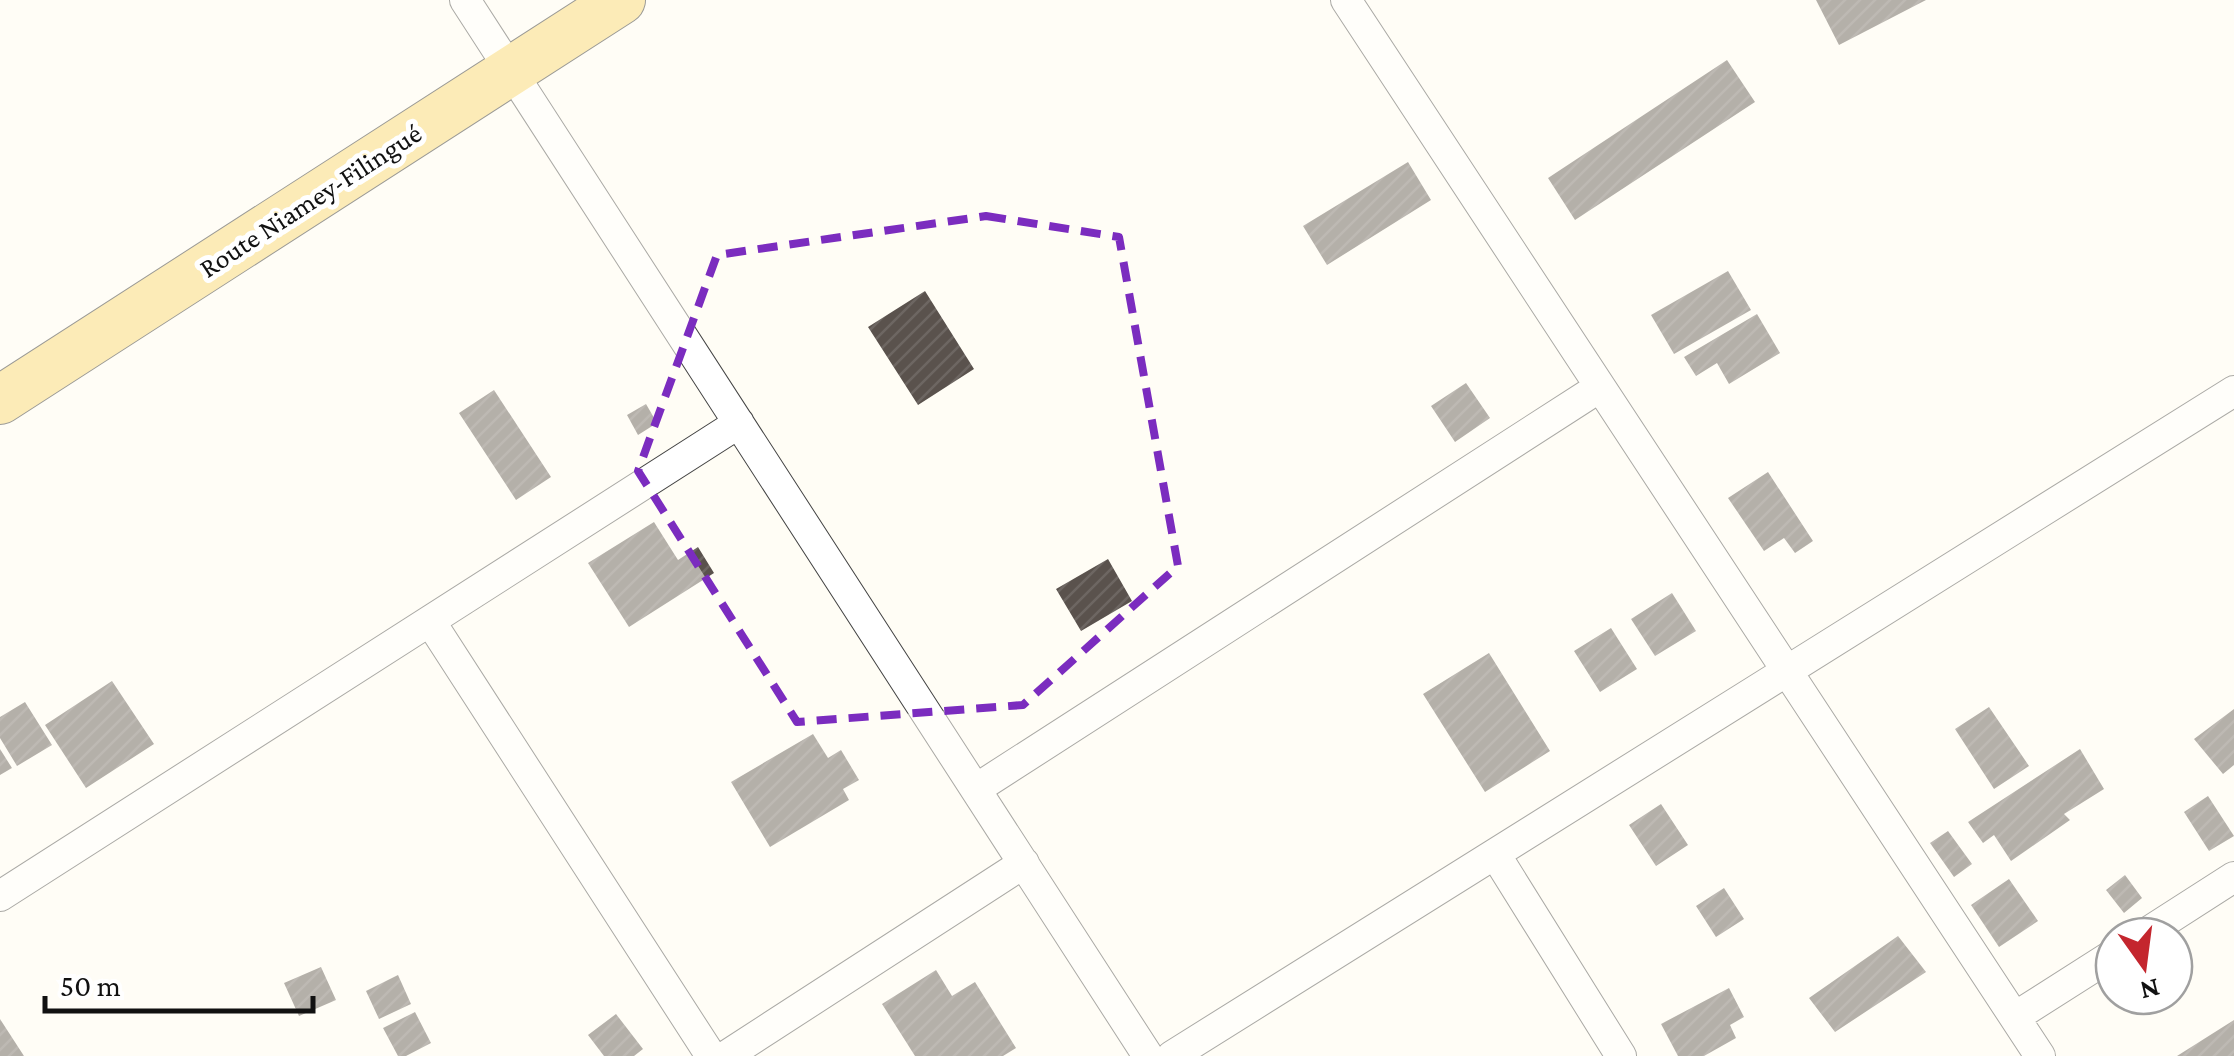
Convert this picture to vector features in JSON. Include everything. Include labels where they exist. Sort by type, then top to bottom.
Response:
[{"type":"main road","name":"Route Niamey-Filingué","points":[[0,400],[621,0]]},
{"type":"street","points":[[465,0],[1148,1056]]},
{"type":"street","points":[[1346,0],[2040,1056]]},
{"type":"street","points":[[976,789],[1600,388]]},
{"type":"street","points":[[1172,1056],[2234,391]]},
{"type":"street","points":[[0,896],[739,423]]},
{"type":"street","points":[[430,620],[711,1056]]},
{"type":"street","points":[[1495,854],[1621,1056]]},
{"type":"street","points":[[726,1056],[1024,863]]},
{"type":"street","points":[[2173,916],[2234,877]]},
{"type":"street","points":[[2014,1017],[2094,967]]},
{"type":"highlighted area","points":[[986,216],[1119,237],[1178,566],[1023,705],[797,722],[638,471],[717,255]]},
{"type":"building","points":[[1816,0],[1926,0],[1839,45]]},
{"type":"building","points":[[1727,60],[1755,102],[1575,220],[1548,178]]},
{"type":"building","points":[[1408,162],[1431,200],[1327,265],[1303,226]]},
{"type":"building","points":[[1728,271],[1751,310],[1674,354],[1651,315]]},
{"type":"building","points":[[925,291],[974,369],[918,405],[868,327]]},
{"type":"building","points":[[1757,314],[1780,353],[1729,384],[1717,363],[1696,376],[1684,357]]},
{"type":"building","points":[[1466,383],[1490,418],[1455,442],[1431,406]]},
{"type":"building","points":[[494,390],[551,477],[516,500],[459,413]]},
{"type":"building","points":[[646,404],[657,423],[638,435],[627,415]]},
{"type":"building","points":[[1768,472],[1813,541],[1795,553],[1784,538],[1764,551],[1728,498]]},
{"type":"building","points":[[654,522],[678,560],[698,547],[714,573],[629,627],[588,563]]},
{"type":"building","points":[[1108,559],[1132,601],[1081,631],[1056,589]]},
{"type":"building","points":[[1672,593],[1696,631],[1655,656],[1631,619]]},
{"type":"building","points":[[1611,628],[1637,669],[1600,692],[1574,651]]},
{"type":"building","points":[[1489,653],[1550,751],[1485,792],[1423,694]]},
{"type":"building","points":[[112,681],[154,744],[86,788],[45,725]]},
{"type":"building","points":[[25,702],[52,745],[17,766],[0,738],[0,717]]},
{"type":"building","points":[[1989,707],[2029,766],[1994,789],[1955,729]]},
{"type":"building","points":[[2234,709],[2234,765],[2223,774],[2194,739]]},
{"type":"building","points":[[813,734],[828,758],[841,750],[859,780],[843,789],[849,800],[770,847],[731,782]]},
{"type":"building","points":[[0,749],[12,768],[0,775]]},
{"type":"building","points":[[2080,749],[2104,789],[2064,814],[2070,820],[2011,861],[1994,835],[1983,843],[1968,822]]},
{"type":"building","points":[[2208,796],[2234,836],[2209,851],[2184,812]]},
{"type":"building","points":[[1661,804],[1688,845],[1656,866],[1629,825]]},
{"type":"building","points":[[1948,831],[1972,864],[1954,877],[1930,843]]},
{"type":"building","points":[[2125,875],[2142,898],[2124,913],[2106,890]]},
{"type":"building","points":[[2009,879],[2038,921],[1999,947],[1971,905]]},
{"type":"building","points":[[1724,888],[1744,919],[1716,937],[1696,906]]},
{"type":"building","points":[[1898,936],[1926,972],[1835,1032],[1809,998]]},
{"type":"building","points":[[321,967],[336,1000],[299,1016],[284,983]]},
{"type":"building","points":[[936,970],[952,996],[975,982],[1016,1048],[1003,1056],[915,1056],[882,1004]]},
{"type":"building","points":[[398,975],[411,1004],[379,1019],[366,991]]},
{"type":"building","points":[[1729,988],[1744,1017],[1730,1025],[1736,1038],[1704,1056],[1678,1056],[1661,1024]]},
{"type":"building","points":[[415,1012],[431,1043],[398,1056],[383,1028]]},
{"type":"building","points":[[616,1014],[643,1049],[634,1056],[604,1056],[588,1035]]},
{"type":"building","points":[[0,1019],[24,1056],[0,1056]]},
{"type":"building","points":[[2234,1020],[2234,1056],[2177,1056]]}]
